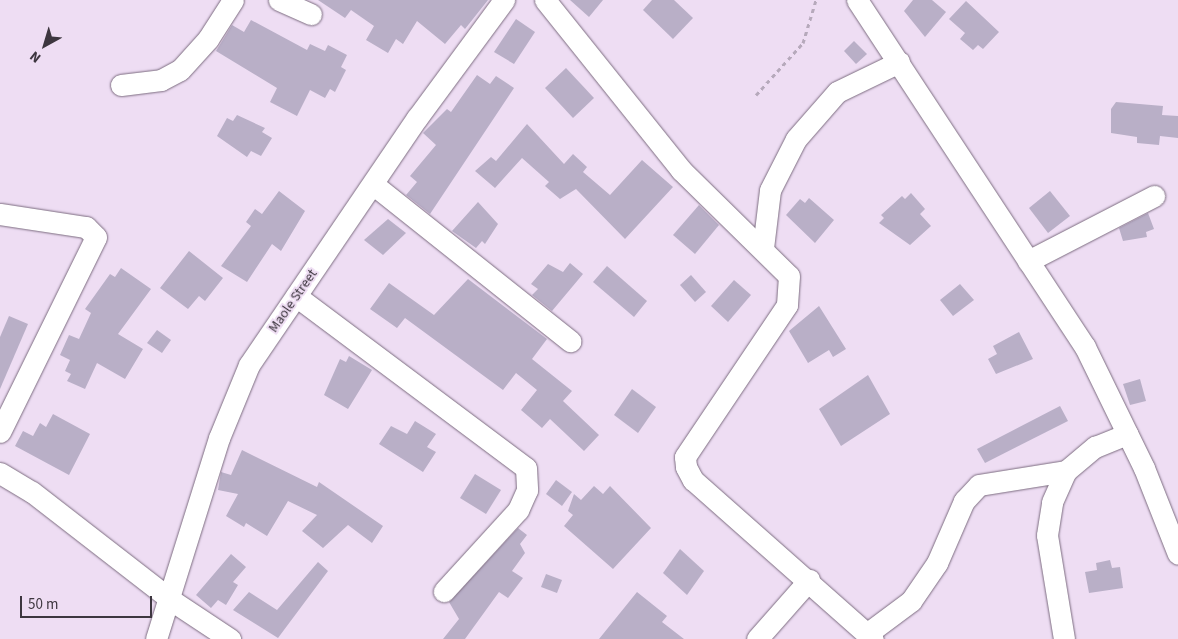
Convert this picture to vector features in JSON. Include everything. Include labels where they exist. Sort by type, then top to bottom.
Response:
[{"type":"street","points":[[121,85],[162,80],[180,70],[208,39],[233,0]]},
{"type":"street","points":[[279,0],[311,14]]},
{"type":"street","name":"Maole Street","points":[[156,639],[171,600],[219,438],[249,365],[504,0]]},
{"type":"street","points":[[545,0],[681,170],[789,276],[787,305],[685,457],[686,467],[693,480],[871,636],[910,601],[937,563],[964,501],[979,485],[1013,476],[1066,471]]},
{"type":"street","points":[[856,0],[899,62],[1085,347],[1128,434],[1178,554]]},
{"type":"street","points":[[762,248],[770,190],[796,139],[837,92],[899,62]]},
{"type":"street","points":[[374,186],[570,341]]},
{"type":"street","points":[[1028,261],[1154,196]]},
{"type":"street","points":[[0,214],[86,227],[96,237],[0,432]]},
{"type":"street","points":[[296,296],[526,468],[527,490],[518,510],[444,591]]},
{"type":"street","points":[[1064,639],[1047,535],[1052,502],[1066,471],[1095,447],[1128,434]]},
{"type":"street","points":[[0,473],[32,492],[171,600],[230,639]]},
{"type":"street","points":[[757,639],[809,580]]},
{"type":"path","points":[[756,95],[803,43],[816,0]]},
{"type":"building","points":[[318,0],[488,0],[465,29],[461,25],[445,44],[417,21],[403,44],[396,39],[388,53],[366,40],[374,26],[351,10],[345,18]]},
{"type":"building","points":[[570,0],[603,0],[589,17]]},
{"type":"building","points":[[652,0],[674,0],[693,18],[673,39],[643,10]]},
{"type":"building","points":[[913,0],[932,0],[946,12],[925,37],[904,11]]},
{"type":"building","points":[[966,1],[999,32],[983,49],[978,45],[973,50],[960,39],[965,33],[949,19]]},
{"type":"building","points":[[516,19],[535,32],[514,64],[494,52]]},
{"type":"building","points":[[251,20],[307,50],[310,44],[325,51],[328,45],[347,55],[341,67],[346,70],[335,92],[330,89],[325,98],[310,90],[297,116],[270,102],[277,88],[216,51],[232,25],[244,32]]},
{"type":"building","points":[[854,41],[867,54],[856,64],[844,51]]},
{"type":"building","points":[[566,68],[594,98],[573,118],[545,88]]},
{"type":"building","points":[[477,75],[490,84],[496,76],[514,88],[430,214],[406,195],[417,182],[410,176],[436,145],[423,133],[447,109],[451,112]]},
{"type":"building","points":[[1116,102],[1163,106],[1162,115],[1178,116],[1178,138],[1160,136],[1159,145],[1137,143],[1137,137],[1111,133],[1111,109]]},
{"type":"building","points":[[237,115],[265,128],[262,132],[272,138],[261,156],[251,151],[247,157],[217,136],[227,118],[233,121]]},
{"type":"building","points":[[527,124],[564,164],[573,154],[587,167],[583,172],[610,195],[642,160],[673,187],[625,239],[576,189],[560,199],[545,186],[549,182],[522,158],[495,188],[475,171],[491,157],[496,161]]},
{"type":"building","points":[[279,191],[305,211],[281,251],[272,244],[247,282],[221,266],[251,226],[246,222],[255,209],[262,214]]},
{"type":"building","points":[[1050,191],[1070,216],[1048,233],[1029,208]]},
{"type":"building","points":[[911,193],[925,209],[920,214],[931,226],[910,245],[879,223],[884,218],[881,215],[902,196],[905,199]]},
{"type":"building","points":[[809,198],[834,220],[815,243],[786,215],[800,199],[805,203]]},
{"type":"building","points":[[478,202],[498,224],[485,244],[482,241],[476,248],[452,231]]},
{"type":"building","points":[[699,205],[719,225],[695,254],[673,235]]},
{"type":"building","points":[[1148,213],[1154,229],[1146,232],[1147,237],[1123,241],[1119,228]]},
{"type":"building","points":[[388,219],[406,233],[383,255],[364,240]]},
{"type":"building","points":[[189,251],[223,278],[205,301],[199,296],[188,309],[160,288]]},
{"type":"building","points":[[570,263],[583,274],[552,311],[532,295],[538,289],[531,284],[548,264],[563,272]]},
{"type":"building","points":[[607,266],[647,301],[634,317],[593,282]]},
{"type":"building","points":[[121,268],[151,289],[118,334],[143,349],[125,379],[97,363],[85,389],[67,381],[71,374],[65,371],[70,360],[60,355],[69,335],[79,339],[91,313],[85,309],[110,274],[115,277]]},
{"type":"building","points":[[691,275],[706,292],[695,302],[680,285]]},
{"type":"building","points":[[468,279],[547,339],[532,359],[572,391],[563,401],[599,435],[584,451],[550,419],[542,428],[521,410],[537,390],[516,373],[503,390],[405,318],[397,328],[370,309],[389,283],[434,315]]},
{"type":"building","points":[[734,280],[751,295],[728,322],[711,306]]},
{"type":"building","points":[[960,284],[974,300],[953,316],[940,300]]},
{"type":"building","points":[[819,306],[846,349],[833,357],[829,350],[808,363],[789,331]]},
{"type":"building","points":[[9,316],[28,324],[0,389],[0,337]]},
{"type":"building","points":[[157,330],[171,340],[162,353],[147,343]]},
{"type":"building","points":[[1019,332],[1033,359],[996,374],[988,359],[997,354],[993,346]]},
{"type":"building","points":[[349,356],[372,370],[348,409],[324,395],[340,359],[346,362]]},
{"type":"building","points":[[868,375],[890,414],[841,446],[819,409]]},
{"type":"building","points":[[1140,379],[1146,401],[1130,405],[1123,384]]},
{"type":"building","points":[[632,389],[656,407],[638,433],[614,415]]},
{"type":"building","points":[[1060,406],[1068,421],[985,463],[977,449]]},
{"type":"building","points":[[53,414],[90,434],[69,475],[15,446],[23,431],[33,436],[40,423],[46,427]]},
{"type":"building","points":[[415,421],[436,434],[427,447],[436,452],[423,472],[379,444],[391,426],[407,434]]},
{"type":"building","points":[[242,450],[317,487],[319,482],[383,526],[372,543],[348,525],[323,548],[302,531],[317,515],[288,501],[267,536],[246,523],[244,527],[226,516],[238,494],[218,490],[221,472],[231,475]]},
{"type":"building","points":[[475,474],[501,490],[486,514],[460,498]]},
{"type":"building","points":[[556,480],[572,492],[562,506],[546,494]]},
{"type":"building","points":[[594,486],[603,494],[610,486],[651,528],[613,569],[564,526],[573,515],[568,511],[574,494],[581,500]]},
{"type":"building","points":[[518,528],[527,535],[520,544],[525,553],[512,571],[523,578],[508,598],[499,592],[465,639],[443,639],[459,619],[449,602]]},
{"type":"building","points":[[680,549],[704,571],[687,595],[663,573]]},
{"type":"building","points":[[231,554],[246,567],[233,582],[238,585],[226,605],[218,600],[211,608],[196,595]]},
{"type":"building","points":[[1110,560],[1112,568],[1120,567],[1123,588],[1089,593],[1085,572],[1097,570],[1096,563]]},
{"type":"building","points":[[318,562],[328,571],[278,638],[233,610],[249,592],[277,610]]},
{"type":"building","points":[[546,574],[562,580],[557,593],[541,587]]},
{"type":"building","points":[[637,592],[667,616],[662,622],[684,639],[599,639]]}]
